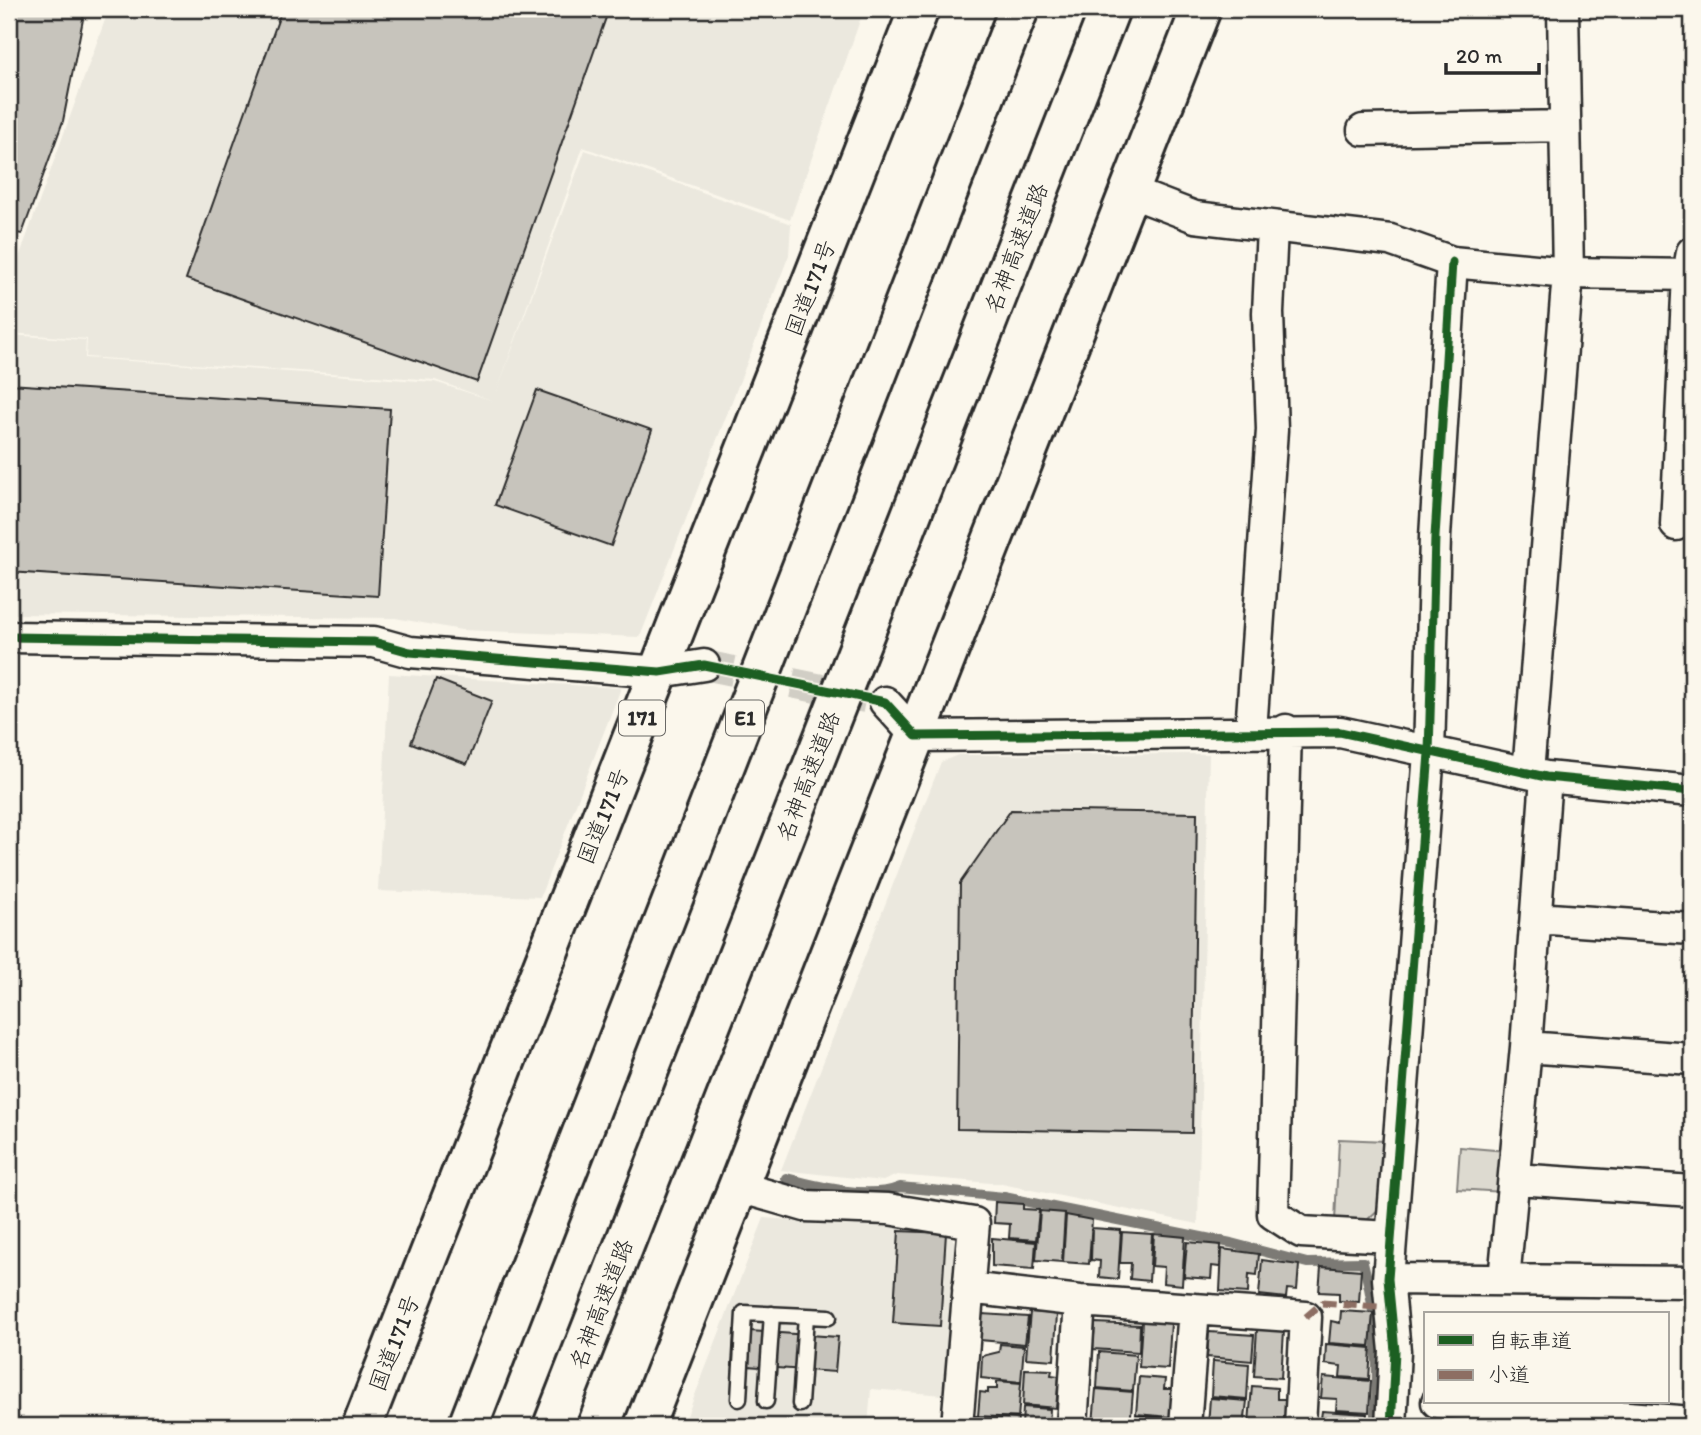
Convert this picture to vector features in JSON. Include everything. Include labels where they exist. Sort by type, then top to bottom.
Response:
[{"type":"highway","name":"国道171号","points":[[362,1426],[919,9]]},
{"type":"highway","name":"E1","points":[[468,1426],[1019,9]]},
{"type":"highway","name":"名神高速道路","points":[[553,1426],[1110,9]]},
{"type":"highway","points":[[644,1426],[1201,9]]},
{"type":"street","points":[[1504,1280],[1536,918],[1537,775],[1568,273],[1563,9]]},
{"type":"street","points":[[1363,130],[1565,126]]},
{"type":"street","points":[[1130,192],[1195,217],[1390,240],[1452,262],[1568,273],[1691,268],[1676,525]]},
{"type":"street","points":[[1251,731],[1272,430],[1268,313],[1272,228]]},
{"type":"street","points":[[1424,1402],[1393,1412],[1395,1351],[1388,1279],[1429,753],[1435,537],[1452,262]]},
{"type":"street","points":[[9,637],[374,642],[410,652],[660,672],[704,665]]},
{"type":"street","points":[[885,702],[916,736],[1286,730],[1340,732],[1537,775],[1692,790]]},
{"type":"street","points":[[1286,730],[1273,1214],[1301,1232],[1391,1237]]},
{"type":"street","points":[[1536,918],[1692,929]]},
{"type":"street","points":[[1526,1047],[1692,1059]]},
{"type":"street","points":[[1515,1179],[1692,1191]]},
{"type":"street","points":[[739,1187],[805,1206],[888,1209],[974,1223],[957,1426]]},
{"type":"street","points":[[1388,1279],[1692,1282]]},
{"type":"street","points":[[968,1288],[1080,1301],[1306,1317],[1300,1426]]},
{"type":"street","points":[[1072,1426],[1080,1301]]},
{"type":"street","points":[[1185,1426],[1194,1309]]},
{"type":"street","points":[[1462,1404],[1692,1422]]},
{"type":"lane","points":[[739,1399],[744,1312],[829,1317]]},
{"type":"lane","points":[[766,1401],[772,1314]]},
{"type":"lane","points":[[800,1404],[806,1316]]},
{"type":"shaded area","points":[[109,9],[864,9],[790,220],[583,147],[497,391],[585,150],[791,224],[789,255],[640,637],[461,630],[395,618],[9,614],[9,335],[86,340],[85,358],[435,382],[494,401],[435,380],[86,357],[87,339],[9,333],[9,285]]},
{"type":"shaded area","points":[[389,674],[621,688],[540,897],[378,891]]},
{"type":"shaded area","points":[[1209,754],[1198,1224],[1002,1184],[897,1175],[883,1181],[781,1170],[941,762],[958,755]]},
{"type":"shaded area","points":[[1339,1139],[1386,1141],[1383,1205],[1365,1222],[1335,1221]]},
{"type":"shaded area","points":[[1460,1147],[1506,1151],[1503,1192],[1457,1189]]},
{"type":"shaded area","points":[[764,1218],[946,1231],[956,1243],[944,1395],[871,1389],[868,1426],[683,1426]]},
{"type":"building","points":[[9,9],[85,9],[63,121],[22,234],[9,232]]},
{"type":"building","points":[[282,9],[609,9],[477,382],[186,279]]},
{"type":"building","points":[[9,384],[390,409],[378,596],[9,572]]},
{"type":"building","points":[[537,390],[652,430],[611,546],[495,505]]},
{"type":"building","points":[[436,679],[492,701],[467,764],[411,743]]},
{"type":"building","points":[[1011,810],[1197,813],[1192,1133],[957,1129],[960,883]]},
{"type":"building","points":[[995,1202],[1023,1204],[1023,1209],[1039,1210],[1036,1240],[1009,1238],[1010,1224],[994,1223]]},
{"type":"building","points":[[1040,1211],[1065,1213],[1062,1262],[1036,1260]]},
{"type":"building","points":[[1066,1215],[1092,1220],[1089,1264],[1063,1262]]},
{"type":"building","points":[[1092,1228],[1121,1230],[1118,1279],[1099,1277],[1100,1261],[1091,1260]]},
{"type":"building","points":[[899,1231],[946,1233],[940,1326],[893,1323]]},
{"type":"building","points":[[1122,1232],[1152,1234],[1149,1281],[1130,1279],[1131,1263],[1120,1263]]},
{"type":"building","points":[[1154,1234],[1185,1237],[1182,1285],[1163,1283],[1164,1267],[1152,1266]]},
{"type":"building","points":[[992,1238],[1036,1242],[1034,1269],[992,1266]]},
{"type":"building","points":[[1187,1242],[1221,1245],[1220,1267],[1212,1266],[1211,1279],[1184,1277]]},
{"type":"building","points":[[1222,1249],[1259,1254],[1257,1275],[1249,1274],[1248,1293],[1220,1291]]},
{"type":"building","points":[[1262,1260],[1299,1265],[1297,1290],[1287,1289],[1286,1298],[1259,1295]]},
{"type":"building","points":[[1321,1267],[1361,1270],[1359,1302],[1339,1301],[1339,1293],[1319,1292]]},
{"type":"building","points":[[1341,1311],[1373,1313],[1370,1346],[1329,1343],[1331,1321],[1340,1323]]},
{"type":"building","points":[[1030,1312],[1057,1314],[1054,1360],[1026,1358]]},
{"type":"building","points":[[982,1314],[1028,1317],[1025,1344],[980,1340]]},
{"type":"building","points":[[1142,1321],[1171,1323],[1168,1369],[1139,1367]]},
{"type":"building","points":[[1095,1323],[1140,1325],[1139,1352],[1093,1349]]},
{"type":"building","points":[[1257,1329],[1284,1331],[1281,1378],[1254,1376]]},
{"type":"building","points":[[734,1330],[838,1337],[835,1372],[732,1365]]},
{"type":"building","points":[[1209,1332],[1254,1335],[1252,1361],[1207,1357]]},
{"type":"building","points":[[1000,1344],[1024,1346],[1021,1382],[981,1378],[982,1356],[999,1352]]},
{"type":"building","points":[[1326,1344],[1371,1348],[1369,1379],[1340,1377],[1341,1366],[1325,1364]]},
{"type":"building","points":[[1099,1352],[1136,1355],[1133,1391],[1097,1388]]},
{"type":"building","points":[[1213,1361],[1249,1364],[1247,1399],[1211,1396]]},
{"type":"building","points":[[1025,1369],[1052,1370],[1051,1375],[1059,1376],[1056,1408],[1023,1405]]},
{"type":"building","points":[[1139,1377],[1165,1379],[1164,1389],[1173,1389],[1171,1417],[1136,1414]]},
{"type":"building","points":[[1323,1377],[1371,1381],[1369,1412],[1336,1410],[1337,1399],[1321,1398]]},
{"type":"building","points":[[997,1381],[1021,1383],[1018,1418],[978,1416],[980,1392],[988,1393],[988,1389],[997,1389]]},
{"type":"building","points":[[1252,1386],[1277,1388],[1277,1399],[1286,1399],[1284,1426],[1249,1423]]},
{"type":"building","points":[[1096,1389],[1133,1392],[1130,1426],[1093,1424]]},
{"type":"building","points":[[1210,1398],[1247,1401],[1244,1426],[1208,1426]]},
{"type":"building","points":[[1023,1407],[1050,1409],[1049,1426],[1022,1426]]},
{"type":"building","points":[[1322,1411],[1367,1414],[1366,1426],[1320,1426]]},
{"type":"building","points":[[976,1416],[1018,1419],[1017,1426],[975,1426]]},
{"type":"building","points":[[1136,1416],[1164,1418],[1163,1426],[1135,1426]]},
{"type":"waterway","points":[[786,1178],[858,1192],[887,1191],[900,1187],[1004,1197],[1231,1243],[1307,1263],[1363,1262],[1372,1303],[1376,1344],[1374,1426]]},
{"type":"tunnel","points":[[704,665],[885,702]]},
{"type":"marked path","points":[[1306,1317],[1322,1303],[1391,1308]]},
{"type":"cycle path","points":[[1391,1426],[1395,1351],[1388,1279],[1429,753],[1435,537],[1452,262]]},
{"type":"cycle path","points":[[9,637],[374,642],[410,652],[660,672],[704,665],[885,702],[916,736],[1340,732],[1546,777],[1692,791]]}]
